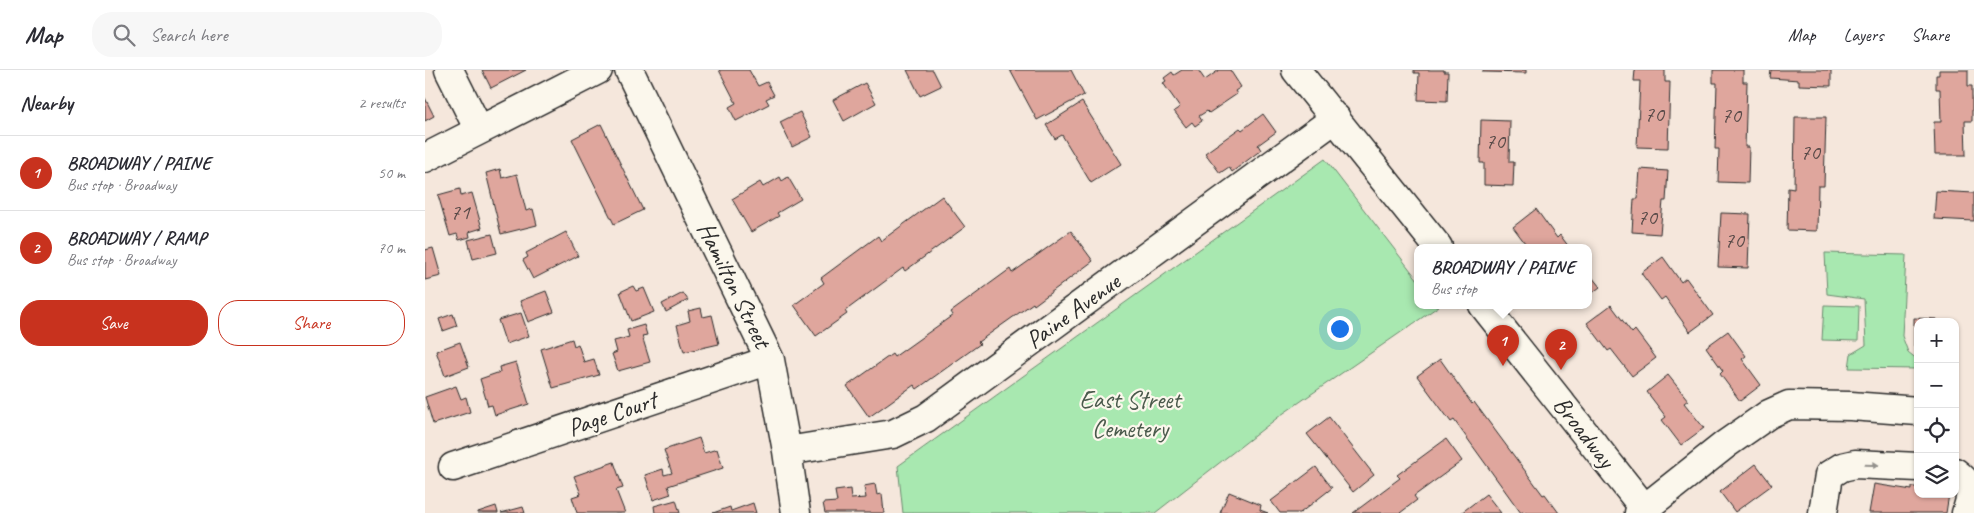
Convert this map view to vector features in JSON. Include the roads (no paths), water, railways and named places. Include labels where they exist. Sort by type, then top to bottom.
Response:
[{"type":"street","points":[[449,70],[479,130]]},
{"type":"street","points":[[425,158],[598,70]]},
{"type":"street","name":"Hamilton Street","points":[[629,70],[771,360],[787,451],[795,513]]},
{"type":"street","points":[[1296,70],[1436,244]]},
{"type":"street","name":"Paine Avenue","points":[[787,451],[893,434],[926,418],[1336,118]]},
{"type":"street","name":"Broadway","points":[[1486,309],[1644,512]]},
{"type":"street","name":"Page Court","points":[[453,467],[771,360]]},
{"type":"street","points":[[1644,512],[1726,444],[1769,414],[1789,405],[1851,406],[1914,411]]},
{"type":"street","points":[[1823,513],[1829,475],[1842,467],[1855,464],[1914,467]]},
{"type":"street","points":[[1959,475],[1967,482],[1971,497],[1966,513]]},
{"type":"place","name":"BROADWAY / PAINE","points":[[1503,366]]},
{"type":"place","name":"BROADWAY / RAMP","points":[[1561,370]]},
{"type":"park label","name":"East Street Cemetery","points":[[1130,414]]}]
